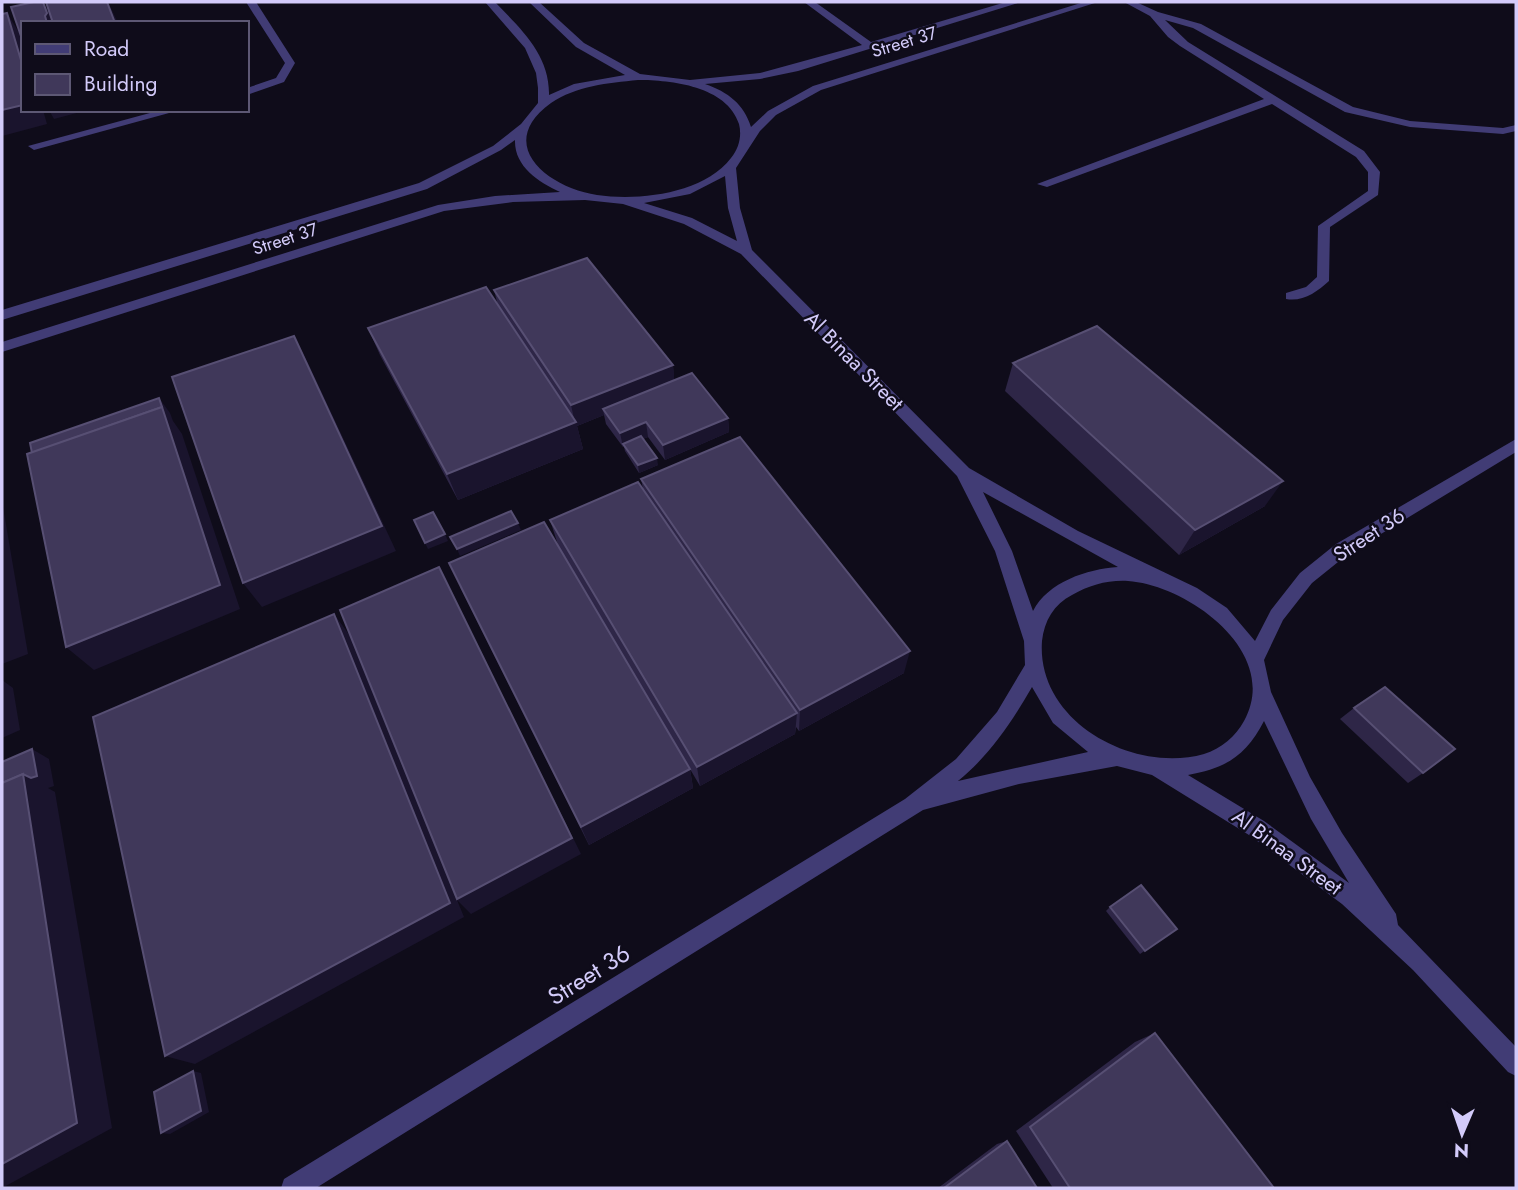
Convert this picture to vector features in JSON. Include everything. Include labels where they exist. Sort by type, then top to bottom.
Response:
[{"type":"street","points":[[248,92],[280,80],[290,63],[251,2]]},
{"type":"street","points":[[490,2],[537,56],[545,87],[543,105]]},
{"type":"street","points":[[534,2],[579,47],[615,68],[638,77]]},
{"type":"street","points":[[809,2],[871,47]]},
{"type":"street","name":"Street 37","points":[[688,82],[760,76],[794,69],[1016,2]]},
{"type":"street","name":"Street 37","points":[[744,146],[772,113],[817,88],[1093,2]]},
{"type":"street","points":[[1129,2],[1154,14],[1197,26],[1349,110],[1410,124],[1503,131],[1516,128]]},
{"type":"street","points":[[1154,14],[1184,44],[1360,154],[1374,172],[1374,192],[1360,206],[1337,214],[1325,226],[1324,278],[1311,290],[1291,296]]},
{"type":"street","points":[[638,77],[688,82],[719,94],[740,113],[747,135],[744,146],[730,167],[685,191],[666,196],[624,200],[585,196],[565,190],[535,173],[521,151],[524,127],[543,105],[576,88],[606,80],[638,77]]},
{"type":"street","points":[[1043,184],[1274,99]]},
{"type":"street","points":[[34,146],[167,112]]},
{"type":"street","name":"Street 37","points":[[2,315],[423,186],[497,148],[524,127]]},
{"type":"street","name":"Al Binaa Street","points":[[730,167],[733,208],[746,251]]},
{"type":"street","name":"Street 37","points":[[2,347],[442,208],[490,199],[538,195],[585,196]]},
{"type":"street","name":"Al Binaa Street","points":[[624,200],[688,221],[746,251],[963,471],[1059,529],[1170,583]]},
{"type":"street","name":"Street 36","points":[[1255,660],[1277,615],[1306,578],[1342,549],[1516,445]]},
{"type":"street","name":"Al Binaa Street","points":[[963,471],[1004,548],[1020,590],[1031,637]]},
{"type":"street","points":[[1133,574],[1170,583],[1206,601],[1236,628],[1255,660],[1262,694],[1254,726],[1233,751],[1199,766],[1158,768],[1116,757],[1077,734],[1049,704],[1033,669],[1031,637],[1043,608],[1066,587],[1097,576],[1133,574]]},
{"type":"street","name":"Street 36","points":[[293,1188],[912,806],[963,765],[1004,718],[1033,669]]},
{"type":"street","name":"Al Binaa Street","points":[[1262,694],[1286,751],[1317,813],[1357,879],[1406,948]]},
{"type":"street","name":"Street 36","points":[[912,806],[1047,767],[1116,757]]},
{"type":"street","name":"Al Binaa Street","points":[[1158,768],[1282,844],[1344,893],[1406,948],[1516,1064]]},
{"type":"building","points":[[43,2],[46,21],[21,21],[21,36],[11,7]]},
{"type":"building","points":[[46,2],[107,2],[114,21],[52,21]]},
{"type":"building","points":[[7,13],[21,60],[21,105],[2,110],[2,14]]},
{"type":"building","points":[[587,258],[673,365],[571,405],[494,290]]},
{"type":"building","points":[[486,287],[576,422],[447,474],[368,328]]},
{"type":"building","points":[[1097,326],[1283,481],[1195,530],[1013,363]]},
{"type":"building","points":[[294,336],[382,526],[243,583],[172,377]]},
{"type":"building","points":[[692,373],[728,418],[663,445],[646,422],[620,433],[603,409]]},
{"type":"building","points":[[159,398],[162,407],[32,453],[30,443]]},
{"type":"building","points":[[162,407],[220,585],[66,647],[27,454]]},
{"type":"building","points":[[641,436],[657,458],[638,465],[623,444]]},
{"type":"building","points":[[740,437],[910,651],[800,710],[641,479]]},
{"type":"building","points":[[638,482],[797,713],[697,767],[550,520]]},
{"type":"building","points":[[511,511],[518,523],[457,549],[450,537]]},
{"type":"building","points":[[433,512],[445,534],[425,543],[414,520]]},
{"type":"building","points":[[544,522],[690,769],[581,827],[449,563]]},
{"type":"building","points":[[439,567],[572,838],[457,899],[340,610]]},
{"type":"building","points":[[334,614],[450,903],[165,1056],[93,717]]},
{"type":"building","points":[[1385,687],[1455,749],[1423,773],[1354,708]]},
{"type":"building","points":[[32,749],[37,776],[31,778],[23,774],[2,783],[2,762]]},
{"type":"building","points":[[23,774],[77,1123],[2,1164],[2,783]]},
{"type":"building","points":[[1141,885],[1177,929],[1145,951],[1110,907]]},
{"type":"building","points":[[1155,1033],[1274,1188],[1070,1188],[1030,1127]]},
{"type":"building","points":[[193,1071],[201,1111],[161,1133],[154,1092]]},
{"type":"building","points":[[1007,1141],[1037,1188],[944,1188]]}]
